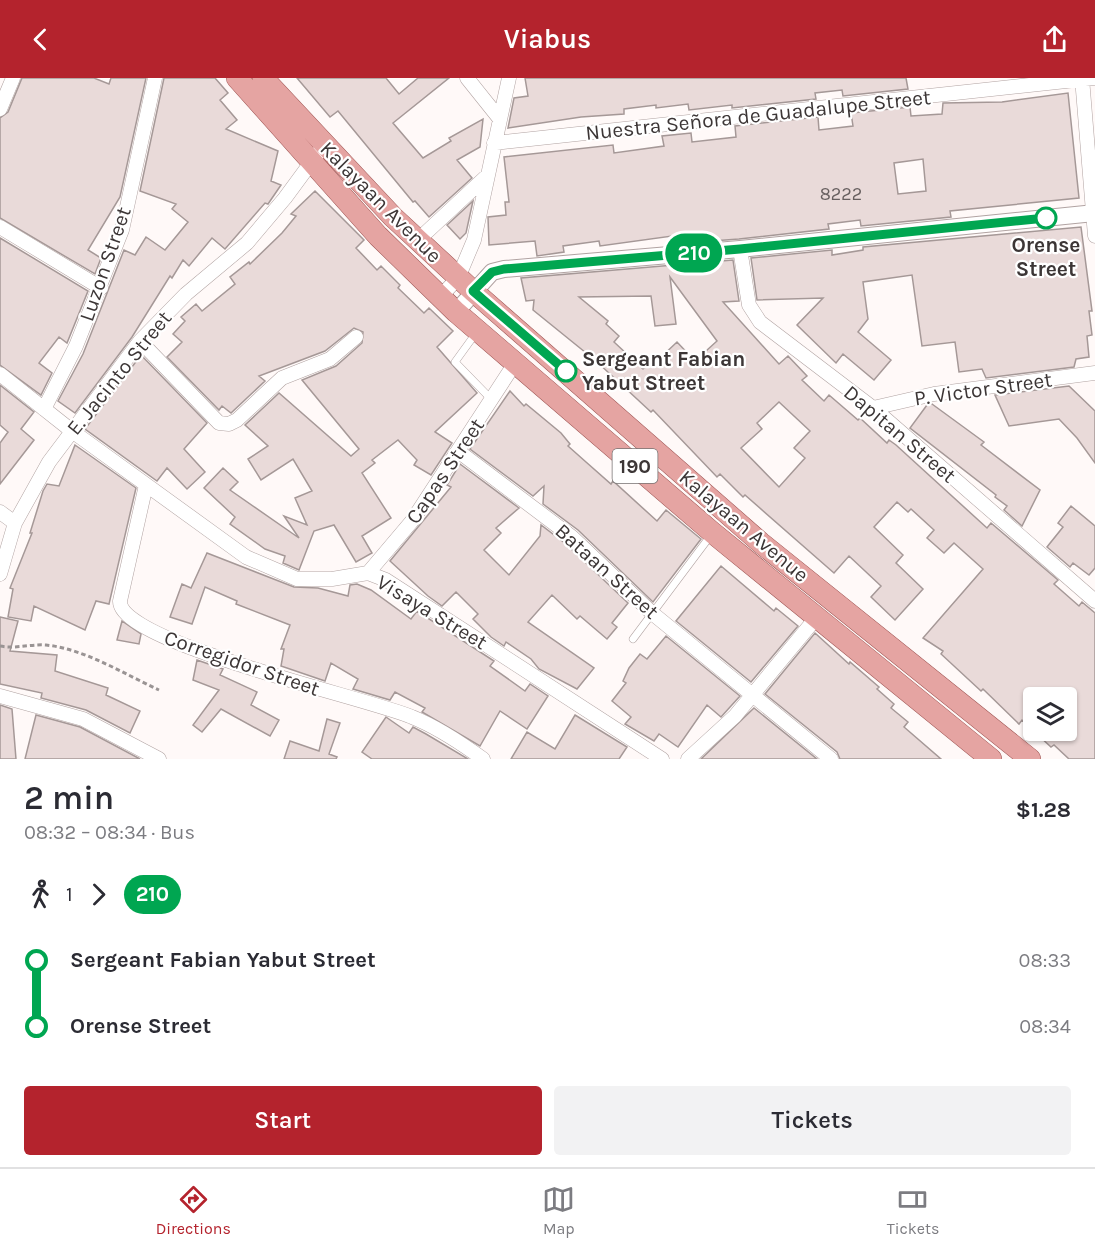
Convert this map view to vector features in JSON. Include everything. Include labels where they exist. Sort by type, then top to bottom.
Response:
[{"type":"main road","name":"Kalayaan Avenue","points":[[237,78],[310,162],[440,297],[478,332],[713,533],[992,759]]},
{"type":"main road","name":"Kalayaan Avenue","points":[[263,78],[324,145],[465,284],[761,543],[1030,759]]},
{"type":"street","points":[[0,109],[12,78]]},
{"type":"street","name":"Luzon Street","points":[[44,409],[100,288],[122,230],[155,78]]},
{"type":"street","points":[[467,78],[499,118]]},
{"type":"street","points":[[456,312],[465,284],[509,78]]},
{"type":"street","points":[[1086,79],[1095,236]]},
{"type":"street","name":"Nuestra Señora de Guadalupe Street","points":[[494,143],[1086,79]]},
{"type":"street","name":"E. Jacinto Street","points":[[0,574],[15,523],[49,462],[72,431],[140,341],[186,294],[247,243],[285,198],[324,145]]},
{"type":"street","points":[[418,240],[488,174]]},
{"type":"street","points":[[440,297],[492,272],[504,269],[740,249],[1094,213]]},
{"type":"street","points":[[0,227],[100,288]]},
{"type":"street","name":"Dapitan Street","points":[[740,249],[749,304],[760,322],[873,408],[1095,601]]},
{"type":"street","points":[[140,341],[219,423],[229,424],[237,420],[282,378],[330,359],[356,337]]},
{"type":"street","name":"Capas Street","points":[[368,573],[412,521],[515,363]]},
{"type":"street","name":"P. Victor Street","points":[[873,408],[934,394],[1095,373]]},
{"type":"street","name":"Visaya Street","points":[[0,374],[72,431],[246,557],[297,579],[314,580],[368,573],[386,580],[663,759]]},
{"type":"street","name":"Bataan Street","points":[[458,451],[572,537],[652,613],[831,759]]},
{"type":"street","name":"Corregidor Street","points":[[146,485],[119,607],[127,617],[161,636],[182,644],[288,680],[412,716],[483,759]]},
{"type":"street","points":[[0,512],[15,523]]},
{"type":"street","points":[[688,759],[722,729],[754,695],[816,618]]},
{"type":"street","points":[[0,696],[83,719],[159,759]]},
{"type":"lane","points":[[478,332],[455,362],[492,400]]},
{"type":"lane","points":[[633,639],[713,533]]},
{"type":"path","points":[[0,646],[12,648],[46,645],[79,654],[159,690]]},
{"type":"building","points":[[22,78],[94,78],[109,84],[111,78],[146,78],[120,197],[88,250],[101,258],[95,274],[0,218],[0,118],[8,112]]},
{"type":"building","points":[[164,78],[215,78],[228,93],[220,100],[237,120],[226,129],[278,151],[271,181],[281,185],[268,204],[265,203],[225,249],[212,238],[189,266],[183,260],[172,278],[170,276],[132,337],[75,413],[58,401],[83,354],[124,250],[135,255],[146,237],[165,250],[188,222],[172,209],[176,204],[140,191]]},
{"type":"building","points":[[297,78],[386,78],[399,94],[418,78],[449,78],[393,123],[423,158],[451,141],[449,138],[483,119],[480,147],[457,160],[472,178],[429,217],[415,201],[413,202],[338,111],[330,117]]},
{"type":"building","points":[[525,78],[906,78],[908,89],[843,96],[842,90],[815,93],[816,99],[732,108],[732,105],[689,110],[688,104],[656,108],[656,105],[624,109],[624,114],[581,117],[508,128],[514,98],[528,96]]},
{"type":"building","points":[[1068,93],[1079,198],[950,211],[951,217],[861,226],[860,220],[828,224],[829,229],[739,239],[698,242],[673,240],[672,236],[600,246],[599,241],[563,246],[564,252],[537,256],[535,241],[489,245],[488,217],[506,215],[505,202],[509,202],[504,157],[613,145],[614,153],[664,146],[662,136],[691,133],[692,142],[736,137],[735,126],[818,117],[819,130],[853,126],[851,113],[910,107],[911,116],[942,114],[943,103],[1002,102]],"holes":[[[923,159],[926,191],[898,194],[894,163]]]},
{"type":"building","points":[[315,191],[364,240],[356,248],[377,270],[381,266],[400,285],[398,288],[424,313],[429,308],[453,331],[437,347],[477,393],[435,432],[452,443],[431,475],[414,465],[417,460],[398,440],[372,460],[375,463],[362,473],[391,518],[362,536],[372,553],[356,562],[334,525],[314,531],[299,570],[283,563],[285,556],[265,549],[230,524],[235,517],[204,488],[223,468],[238,482],[230,490],[299,538],[284,516],[307,525],[295,498],[312,491],[293,459],[261,480],[248,459],[268,446],[245,425],[279,393],[351,456],[359,449],[302,380],[336,366],[362,343],[363,332],[354,328],[325,351],[259,376],[265,381],[231,413],[222,406],[219,410],[167,357],[182,342],[173,334],[185,321],[181,317],[196,304],[202,311],[235,284],[230,277],[249,262],[250,264],[282,233],[296,216],[291,214]]},
{"type":"building","points":[[473,201],[466,233],[460,239],[447,225]]},
{"type":"building","points":[[1081,227],[1092,311],[1089,311],[1092,335],[1087,336],[1089,357],[1076,359],[1074,367],[986,378],[982,369],[959,372],[955,342],[922,346],[912,275],[863,282],[868,319],[858,332],[891,360],[874,380],[843,354],[836,363],[797,325],[823,298],[757,300],[751,258],[832,250],[832,255],[863,250],[863,247]]},
{"type":"building","points":[[0,238],[88,291],[67,343],[59,337],[39,363],[52,373],[41,395],[0,365]]},
{"type":"building","points":[[733,260],[739,301],[723,302],[779,364],[788,356],[807,376],[802,380],[824,401],[829,395],[858,420],[860,418],[887,443],[889,440],[896,445],[987,528],[991,523],[1058,580],[1054,584],[1079,606],[1082,602],[1095,613],[1095,759],[1069,759],[1054,745],[1051,747],[1045,741],[1077,741],[1077,687],[1023,687],[1023,721],[1019,724],[983,689],[981,691],[941,654],[943,651],[923,638],[983,569],[954,543],[944,553],[927,538],[934,530],[911,509],[908,512],[897,502],[874,527],[903,555],[896,563],[923,589],[895,620],[871,597],[881,586],[849,556],[834,573],[745,495],[743,497],[720,474],[717,477],[653,410],[651,412],[596,361],[533,310],[534,300],[526,301],[521,278]],"holes":[[[670,277],[717,341],[695,361],[677,342],[659,359],[655,355],[643,369],[614,342],[619,336],[606,324],[608,321],[579,297],[651,296],[655,326],[676,324]],[[779,402],[810,431],[794,448],[805,458],[779,487],[741,448],[762,429],[757,423]]]},
{"type":"building","points":[[141,355],[207,423],[184,449],[205,472],[187,489],[167,468],[157,481],[85,429]]},
{"type":"building","points":[[0,385],[34,412],[21,429],[34,440],[0,484],[0,443],[8,432],[0,425]]},
{"type":"building","points":[[1069,386],[1095,411],[1095,463],[1077,438],[1059,419],[1009,426],[995,395]]},
{"type":"building","points":[[510,391],[524,406],[526,404],[561,433],[570,444],[568,446],[586,462],[611,484],[613,481],[657,521],[666,510],[701,539],[653,602],[578,530],[543,504],[544,486],[533,496],[470,449]]},
{"type":"building","points":[[932,404],[984,442],[981,445],[1040,490],[1022,526],[1004,510],[1007,506],[995,497],[996,495],[910,428],[927,405]]},
{"type":"building","points":[[75,445],[136,488],[109,604],[96,601],[85,630],[34,606],[31,621],[8,617],[13,589],[10,588],[32,533],[30,533],[43,491],[47,484],[59,486]]},
{"type":"building","points":[[460,464],[519,508],[496,528],[501,533],[484,550],[509,575],[540,536],[541,525],[566,544],[628,603],[612,623],[617,627],[607,639],[580,616],[577,619],[552,595],[528,622],[594,668],[577,689],[539,669],[531,659],[506,642],[504,646],[491,637],[473,619],[478,614],[456,592],[442,606],[390,561],[451,487],[447,485]]},
{"type":"building","points":[[1071,506],[1095,526],[1095,568],[1089,575],[1073,563],[1070,567],[1047,547],[1063,527],[1058,523]]},
{"type":"building","points":[[207,553],[294,587],[318,588],[348,596],[350,585],[357,584],[371,590],[411,619],[417,611],[494,661],[490,666],[525,691],[530,684],[548,696],[527,729],[500,711],[480,746],[422,712],[425,708],[395,692],[390,700],[353,689],[358,679],[331,663],[325,681],[281,666],[284,649],[281,649],[290,625],[236,604],[237,601],[205,587],[192,624],[170,617],[182,584],[191,588]]},
{"type":"building","points":[[721,566],[774,611],[776,608],[798,626],[751,682],[676,621]]},
{"type":"building","points":[[0,617],[18,621],[10,651],[57,655],[55,671],[108,688],[106,695],[140,711],[130,733],[86,710],[41,698],[42,693],[0,684]]},
{"type":"building","points":[[122,621],[141,634],[139,644],[117,640]]},
{"type":"building","points":[[815,633],[879,687],[877,689],[894,704],[891,708],[908,722],[904,727],[941,759],[840,759],[837,752],[765,694]]},
{"type":"building","points":[[666,636],[740,696],[721,717],[707,705],[678,747],[659,734],[654,741],[625,724],[631,717],[612,701],[626,683],[623,681],[629,668],[640,654],[647,659]]},
{"type":"building","points":[[197,660],[223,669],[220,675],[257,692],[251,705],[279,720],[270,736],[221,709],[202,732],[193,725],[219,690],[193,680]]},
{"type":"building","points":[[0,705],[12,709],[16,759],[0,759]]},
{"type":"building","points":[[754,708],[817,759],[701,759]]},
{"type":"building","points":[[36,715],[80,727],[140,759],[25,759]]},
{"type":"building","points":[[575,715],[627,747],[619,759],[511,759],[527,732],[555,749]]},
{"type":"building","points":[[386,717],[409,733],[413,727],[468,759],[372,759],[362,752]]},
{"type":"building","points":[[327,719],[340,723],[329,754],[337,757],[336,759],[284,759],[290,741],[319,751]]},
{"type":"bus line","name":"210","points":[[566,371],[473,291],[492,272],[504,269],[740,249],[1046,218]]},
{"type":"place","name":"Orense Street","points":[[1046,218]]},
{"type":"place","name":"Sergeant Fabian Yabut Street","points":[[566,371]]}]
